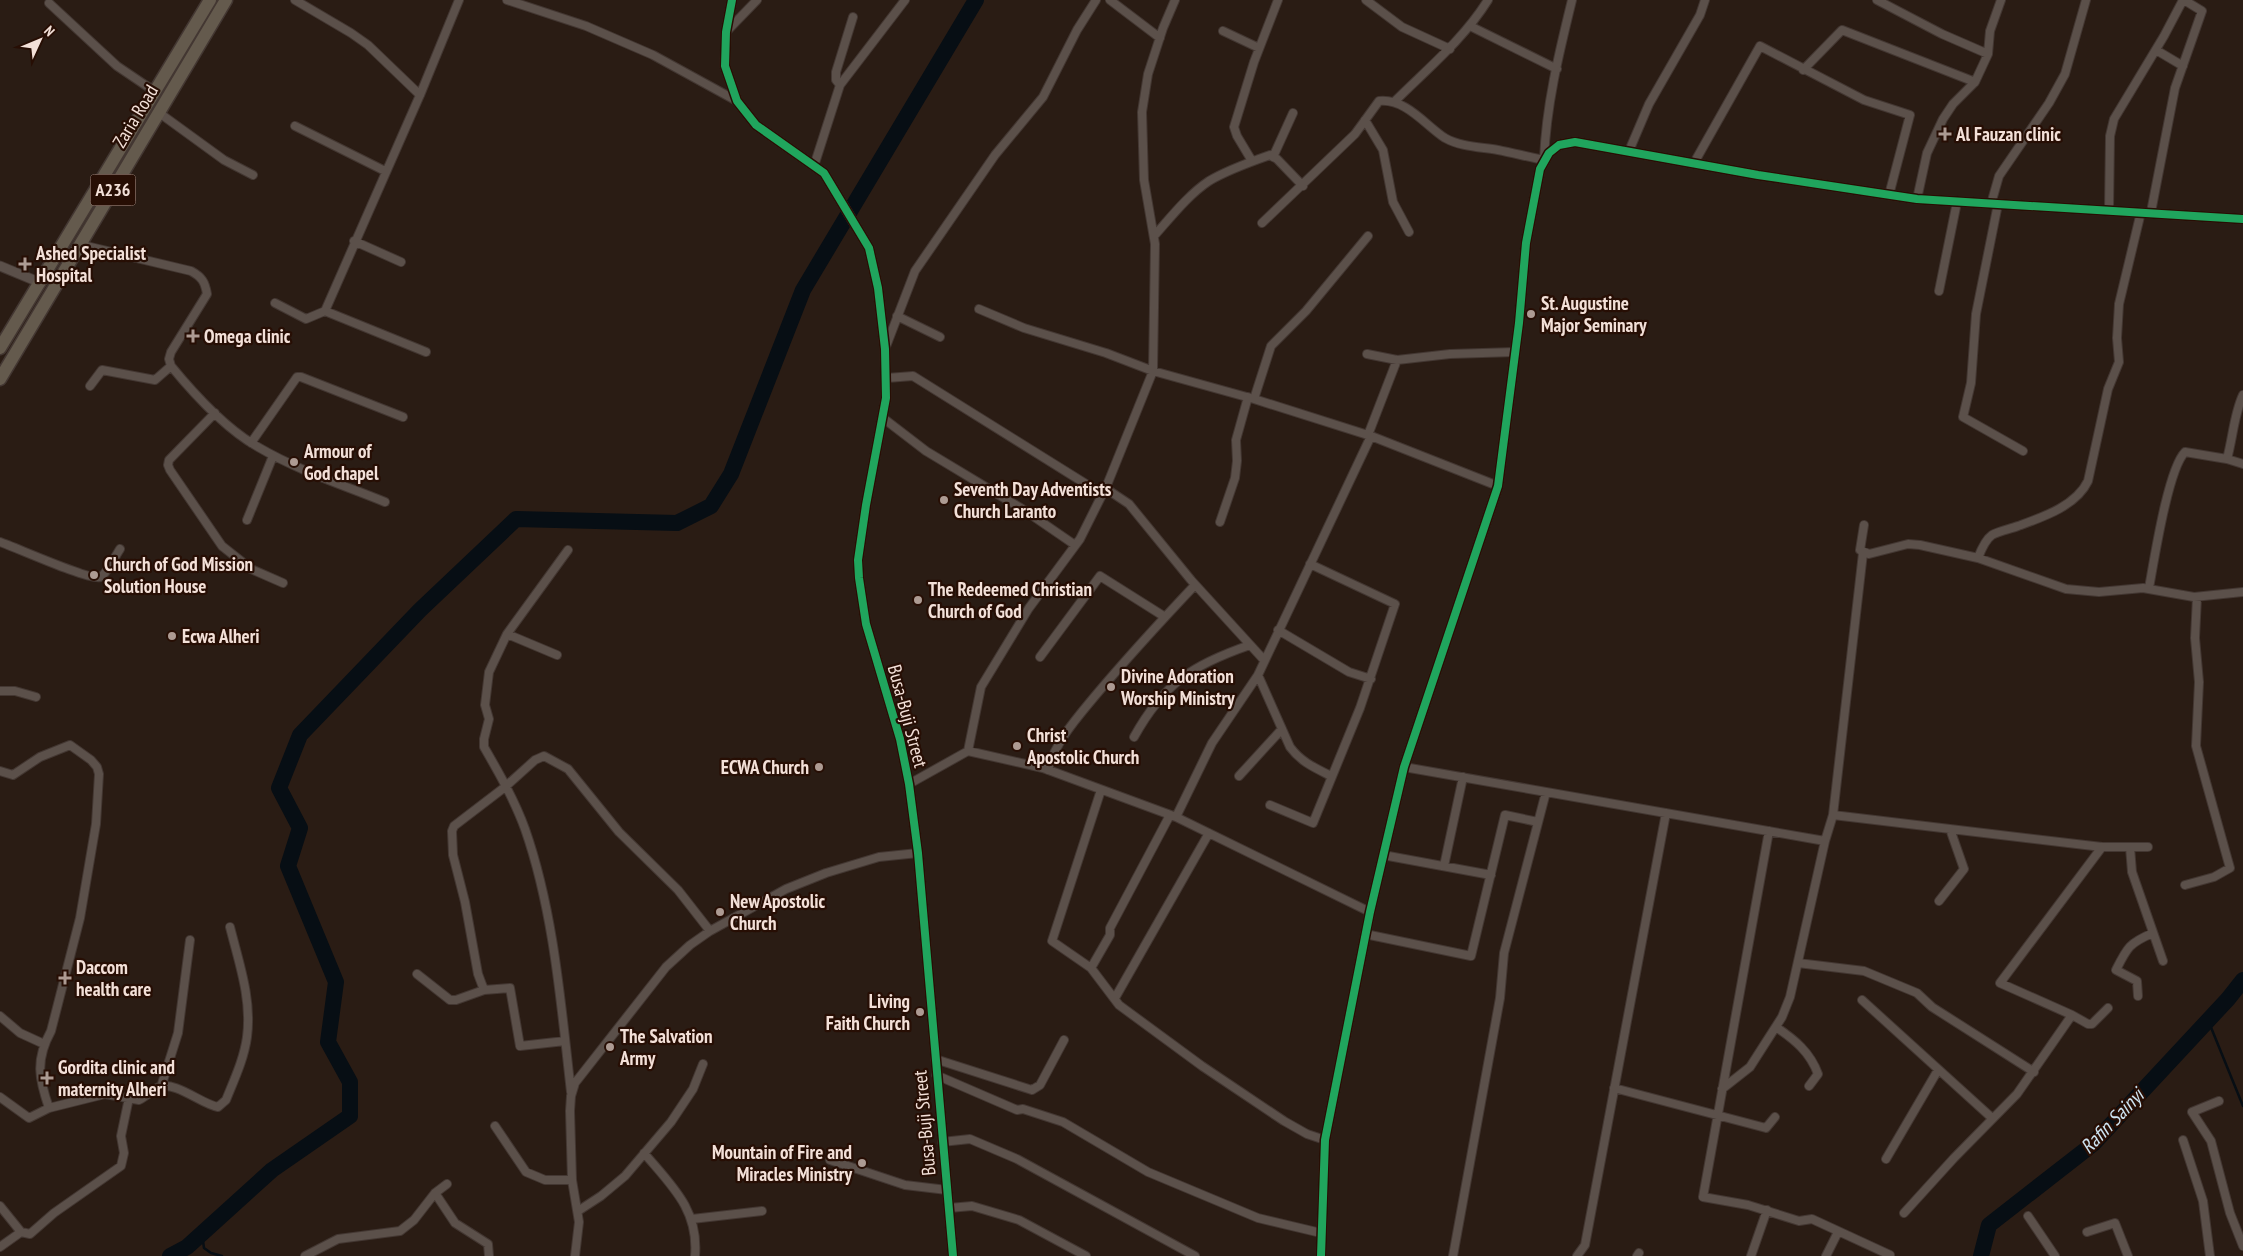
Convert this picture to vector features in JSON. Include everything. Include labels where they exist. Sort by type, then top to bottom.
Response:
[{"type":"highway","name":"A236","points":[[0,348],[41,283],[210,0]]},
{"type":"highway","name":"Zaria Road","points":[[0,379],[82,245],[158,112],[226,0]]},
{"type":"highway","points":[[163,76],[175,85]]},
{"type":"street","points":[[295,0],[368,45],[420,95]]},
{"type":"street","points":[[275,303],[306,319],[325,311],[354,241],[420,95],[459,0]]},
{"type":"street","points":[[507,0],[586,26],[644,52],[737,101]]},
{"type":"street","name":"Busa-Buji Street","points":[[732,0],[726,32],[725,66],[737,101],[756,125],[824,173],[869,248],[878,288],[887,378],[883,418],[866,505],[858,560],[858,578],[866,624],[900,739],[909,784],[918,853],[953,1256]]},
{"type":"street","points":[[726,32],[758,0]]},
{"type":"street","points":[[814,166],[840,85],[905,0]]},
{"type":"street","points":[[885,349],[915,271],[995,155],[1043,97],[1077,30],[1096,0]]},
{"type":"street","points":[[1110,0],[1160,38]]},
{"type":"street","points":[[968,751],[981,687],[1029,608],[1075,545],[1103,491],[1153,371],[1154,236],[1144,180],[1142,112],[1148,74],[1160,38],[1176,0]]},
{"type":"street","points":[[1252,161],[1237,136],[1234,127],[1259,48],[1278,0]]},
{"type":"street","points":[[1366,0],[1402,27],[1450,50]]},
{"type":"street","points":[[1394,102],[1450,50],[1488,0]]},
{"type":"street","points":[[1544,160],[1545,124],[1562,36],[1572,0]]},
{"type":"street","points":[[1629,151],[1649,104],[1700,15],[1705,0]]},
{"type":"street","points":[[1877,0],[1890,2],[1942,34],[1988,54]]},
{"type":"street","points":[[1917,199],[1927,153],[1943,119],[1953,104],[1975,82],[1988,54],[1990,31],[2001,0]]},
{"type":"street","points":[[2023,451],[1963,417],[1971,383],[1976,314],[1999,176],[2049,103],[2065,74],[2086,0]]},
{"type":"street","points":[[2109,210],[2110,136],[2114,119],[2184,0],[2202,11],[2175,88],[2151,212]]},
{"type":"street","points":[[48,3],[116,66],[154,92]]},
{"type":"street","points":[[840,85],[836,80],[836,72],[853,17]]},
{"type":"street","points":[[1470,26],[1557,69]]},
{"type":"street","points":[[1803,70],[1842,30],[1975,82]]},
{"type":"street","points":[[1223,31],[1259,48]]},
{"type":"street","points":[[1694,163],[1760,46],[1864,100],[1910,115],[1889,195]]},
{"type":"street","points":[[2156,50],[2183,66]]},
{"type":"street","points":[[1262,223],[1303,186],[1355,134],[1379,102],[1394,102],[1423,119],[1445,138],[1469,146],[1544,160]]},
{"type":"street","points":[[158,112],[224,160],[253,175]]},
{"type":"street","points":[[1273,157],[1293,113]]},
{"type":"street","points":[[1365,120],[1383,150],[1394,202],[1408,232]]},
{"type":"street","points":[[295,126],[385,171]]},
{"type":"street","points":[[1321,1256],[1325,1140],[1365,934],[1404,767],[1498,486],[1515,352],[1526,243],[1540,169],[1549,153],[1559,145],[1576,142],[1917,199],[2243,219]]},
{"type":"street","points":[[1154,236],[1195,192],[1210,181],[1252,161],[1270,155],[1303,186]]},
{"type":"street","points":[[1939,291],[1957,202]]},
{"type":"street","points":[[1978,558],[1982,548],[1993,535],[2037,520],[2082,494],[2088,481],[2108,389],[2119,362],[2117,338],[2119,304],[2141,212]]},
{"type":"street","points":[[1220,522],[1235,478],[1238,461],[1236,440],[1271,346],[1306,311],[1368,236]]},
{"type":"street","points":[[354,241],[401,262]]},
{"type":"street","points":[[82,245],[191,271],[198,275],[205,283],[207,294],[171,352],[169,359],[171,366],[215,413],[252,443],[274,456],[385,502]]},
{"type":"street","points":[[0,266],[41,283]]},
{"type":"street","points":[[980,309],[1024,328],[1106,353],[1153,371],[1251,398],[1369,435],[1498,486]]},
{"type":"street","points":[[325,311],[426,352]]},
{"type":"street","points":[[897,316],[940,338]]},
{"type":"street","points":[[1367,354],[1397,360],[1450,354],[1515,352]]},
{"type":"street","points":[[1091,968],[1110,935],[1110,928],[1212,743],[1258,675],[1369,435],[1397,360]]},
{"type":"street","points":[[90,386],[102,370],[155,380],[171,366]]},
{"type":"street","points":[[887,378],[913,376],[1103,491],[1129,504],[1195,585],[1264,660]]},
{"type":"street","points":[[252,443],[296,378],[301,377],[403,416]]},
{"type":"street","points":[[2227,459],[2237,408],[2243,395]]},
{"type":"street","points":[[215,413],[169,460],[170,470],[222,546],[251,568],[284,582]]},
{"type":"street","points":[[883,418],[926,450],[1031,515],[1075,545]]},
{"type":"street","points":[[2149,588],[2174,475],[2181,456],[2186,452],[2227,459],[2243,464]]},
{"type":"street","points":[[247,520],[274,456]]},
{"type":"street","points":[[1722,1089],[1750,1067],[1782,1018],[1790,997],[1833,816],[1863,553],[1860,550],[1864,525]]},
{"type":"street","points":[[0,542],[67,569],[96,578],[102,576],[120,549]]},
{"type":"street","points":[[1863,553],[1868,554],[1908,544],[1920,545],[1978,558],[2066,589],[2099,592],[2149,588],[2198,597],[2243,592]]},
{"type":"street","points":[[568,550],[507,634],[489,672],[485,705],[489,719],[484,746],[525,829],[545,904],[559,980],[571,1096],[572,1180],[578,1211],[575,1256]]},
{"type":"street","points":[[1270,805],[1313,823],[1371,679],[1395,604],[1310,564]]},
{"type":"street","points":[[1040,657],[1100,576],[1165,617]]},
{"type":"street","points":[[1048,770],[1051,760],[1065,735],[1111,676],[1195,585]]},
{"type":"street","points":[[2184,885],[2214,877],[2230,868],[2196,746],[2199,682],[2195,638],[2198,597]]},
{"type":"street","points":[[1278,630],[1349,672],[1371,679]]},
{"type":"street","points":[[507,634],[558,655]]},
{"type":"street","points":[[1134,737],[1160,696],[1176,682],[1216,656],[1250,645]]},
{"type":"street","points":[[1258,675],[1282,729],[1298,757],[1331,776]]},
{"type":"street","points":[[0,692],[15,691],[36,697]]},
{"type":"street","points":[[1239,776],[1282,729]]},
{"type":"street","points":[[0,771],[13,775],[40,756],[70,745],[91,760],[99,774],[96,824],[80,918],[50,1032],[44,1044],[40,1060],[40,1082],[49,1108]]},
{"type":"street","points":[[909,784],[968,751],[1048,770],[1173,816],[1370,912]]},
{"type":"street","points":[[484,990],[478,974],[465,902],[453,855],[452,830],[454,826],[505,787],[535,760],[544,756],[563,766],[619,832],[678,890],[710,931]]},
{"type":"street","points":[[1404,767],[1826,841]]},
{"type":"street","points":[[1444,866],[1463,777]]},
{"type":"street","points":[[1101,790],[1052,941],[1091,968],[1119,1005],[1202,1066],[1284,1121],[1307,1134],[1325,1140]]},
{"type":"street","points":[[1453,1256],[1500,998],[1504,953],[1546,792]]},
{"type":"street","points":[[1577,1256],[1585,1245],[1666,813]]},
{"type":"street","points":[[1365,934],[1471,956],[1504,815],[1538,822]]},
{"type":"street","points":[[1833,816],[2102,847],[2148,848]]},
{"type":"street","points":[[1939,901],[1964,869],[1950,829]]},
{"type":"street","points":[[1769,831],[1703,1197],[1767,1210],[1799,1220],[1812,1219],[1890,1255]]},
{"type":"street","points":[[1115,998],[1209,833]]},
{"type":"street","points":[[2102,847],[2000,983],[2092,1024],[2108,1008]]},
{"type":"street","points":[[2130,847],[2132,872],[2163,961]]},
{"type":"street","points":[[571,1096],[578,1077],[666,967],[690,945],[710,931],[786,889],[826,873],[879,857],[918,853]]},
{"type":"street","points":[[1383,855],[1491,875]]},
{"type":"street","points":[[161,1086],[178,1088],[213,1106],[218,1106],[226,1100],[242,1061],[247,1037],[248,1007],[247,992],[230,927]]},
{"type":"street","points":[[2138,996],[2138,981],[2116,970],[2125,952],[2135,940],[2154,933]]},
{"type":"street","points":[[0,1097],[29,1118],[49,1108],[104,1094],[140,1100],[161,1086],[178,1033],[190,940]]},
{"type":"street","points":[[1798,963],[1864,971],[1917,992],[1932,1007],[2034,1072]]},
{"type":"street","points":[[417,974],[450,1000],[484,990],[510,988],[520,1046],[565,1041]]},
{"type":"street","points":[[1862,1000],[1992,1118]]},
{"type":"street","points":[[1904,1213],[1992,1118],[2017,1094],[2072,1015]]},
{"type":"street","points":[[0,1016],[20,1032],[44,1044]]},
{"type":"street","points":[[1776,1027],[1803,1048],[1814,1061],[1818,1074],[1809,1086]]},
{"type":"street","points":[[935,1059],[1032,1090],[1040,1085],[1064,1040]]},
{"type":"street","points":[[578,1211],[612,1188],[644,1153],[686,1103],[703,1064]]},
{"type":"street","points":[[1886,1159],[1938,1070]]},
{"type":"street","points":[[936,1075],[1017,1110],[1023,1108],[1063,1122],[1148,1172],[1258,1218],[1321,1233]]},
{"type":"street","points":[[1614,1088],[1766,1128],[1775,1117]]},
{"type":"street","points":[[0,1206],[21,1232],[30,1234],[54,1213],[122,1166],[124,1153],[121,1136],[129,1098]]},
{"type":"street","points":[[2219,1101],[2192,1112],[2211,1141],[2230,1213],[2243,1246]]},
{"type":"street","points":[[495,1126],[526,1172],[545,1180],[572,1180]]},
{"type":"street","points":[[942,1142],[970,1139],[1017,1159],[1195,1256]]},
{"type":"street","points":[[2184,1140],[2203,1201],[2210,1256]]},
{"type":"street","points":[[644,1153],[678,1194],[692,1219],[696,1241],[695,1256]]},
{"type":"street","points":[[830,1160],[905,1185],[947,1190]]},
{"type":"street","points":[[305,1256],[338,1239],[400,1231],[414,1220],[435,1193],[447,1184]]},
{"type":"street","points":[[435,1193],[455,1223],[488,1244],[489,1256]]},
{"type":"street","points":[[949,1208],[972,1206],[1019,1220],[1086,1256]]},
{"type":"street","points":[[1751,1256],[1767,1210]]},
{"type":"street","points":[[692,1219],[762,1211]]},
{"type":"street","points":[[2028,1216],[2055,1256]]},
{"type":"street","points":[[2087,1232],[2115,1223],[2128,1256]]},
{"type":"street","points":[[0,1246],[21,1232]]},
{"type":"street","points":[[1826,1256],[1838,1232]]},
{"type":"waterway","points":[[170,1256],[187,1247],[272,1170],[350,1116],[350,1082],[328,1042],[336,982],[288,866],[300,828],[279,788],[300,735],[420,610],[516,519],[677,523],[711,506],[731,474],[803,290],[976,0]]},
{"type":"waterway","name":"Rafin Sainyi","points":[[1981,1256],[1989,1225],[2093,1144],[2228,999],[2243,980]]},
{"type":"waterway","points":[[2208,1020],[2243,1106]]},
{"type":"waterway","points":[[202,1234],[204,1248],[211,1253],[222,1256]]},
{"type":"cycle path","points":[[732,0],[726,32],[725,66],[737,101],[756,125],[824,173],[869,248],[878,288],[885,349],[886,398],[866,505],[858,560],[859,578],[866,624],[900,739],[909,784],[918,853],[953,1256]]},
{"type":"cycle path","points":[[1321,1256],[1325,1140],[1370,912],[1404,767],[1498,486],[1519,323],[1526,243],[1540,169],[1549,153],[1559,145],[1575,142],[1758,175],[1917,199],[2243,219]]},
{"type":"place","name":"Al Fauzan clinic","points":[[1945,134]]},
{"type":"place","name":"Ashed Specialist Hospital","points":[[25,264]]},
{"type":"place","name":"St. Augustine Major Seminary","points":[[1531,314]]},
{"type":"place","name":"Omega clinic","points":[[193,336]]},
{"type":"place","name":"Armour of God chapel","points":[[294,462]]},
{"type":"place","name":"Seventh Day Adventists Church Laranto","points":[[944,500]]},
{"type":"place","name":"Church of God Mission Solution House","points":[[94,575]]},
{"type":"place","name":"The Redeemed Christian Church of God","points":[[918,600]]},
{"type":"place","name":"Ecwa Alheri","points":[[172,636]]},
{"type":"place","name":"Divine Adoration Worship Ministry","points":[[1111,687]]},
{"type":"place","name":"Christ Apostolic Church","points":[[1017,746]]},
{"type":"place","name":"ECWA Church","points":[[819,767]]},
{"type":"place","name":"New Apostolic Church","points":[[720,912]]},
{"type":"place","name":"Daccom health care","points":[[65,978]]},
{"type":"place","name":"Living Faith Church","points":[[920,1012]]},
{"type":"place","name":"The Salvation Army","points":[[610,1047]]},
{"type":"place","name":"Gordita clinic and maternity Alheri","points":[[47,1078]]},
{"type":"place","name":"Mountain of Fire and Miracles Ministry","points":[[862,1163]]}]
